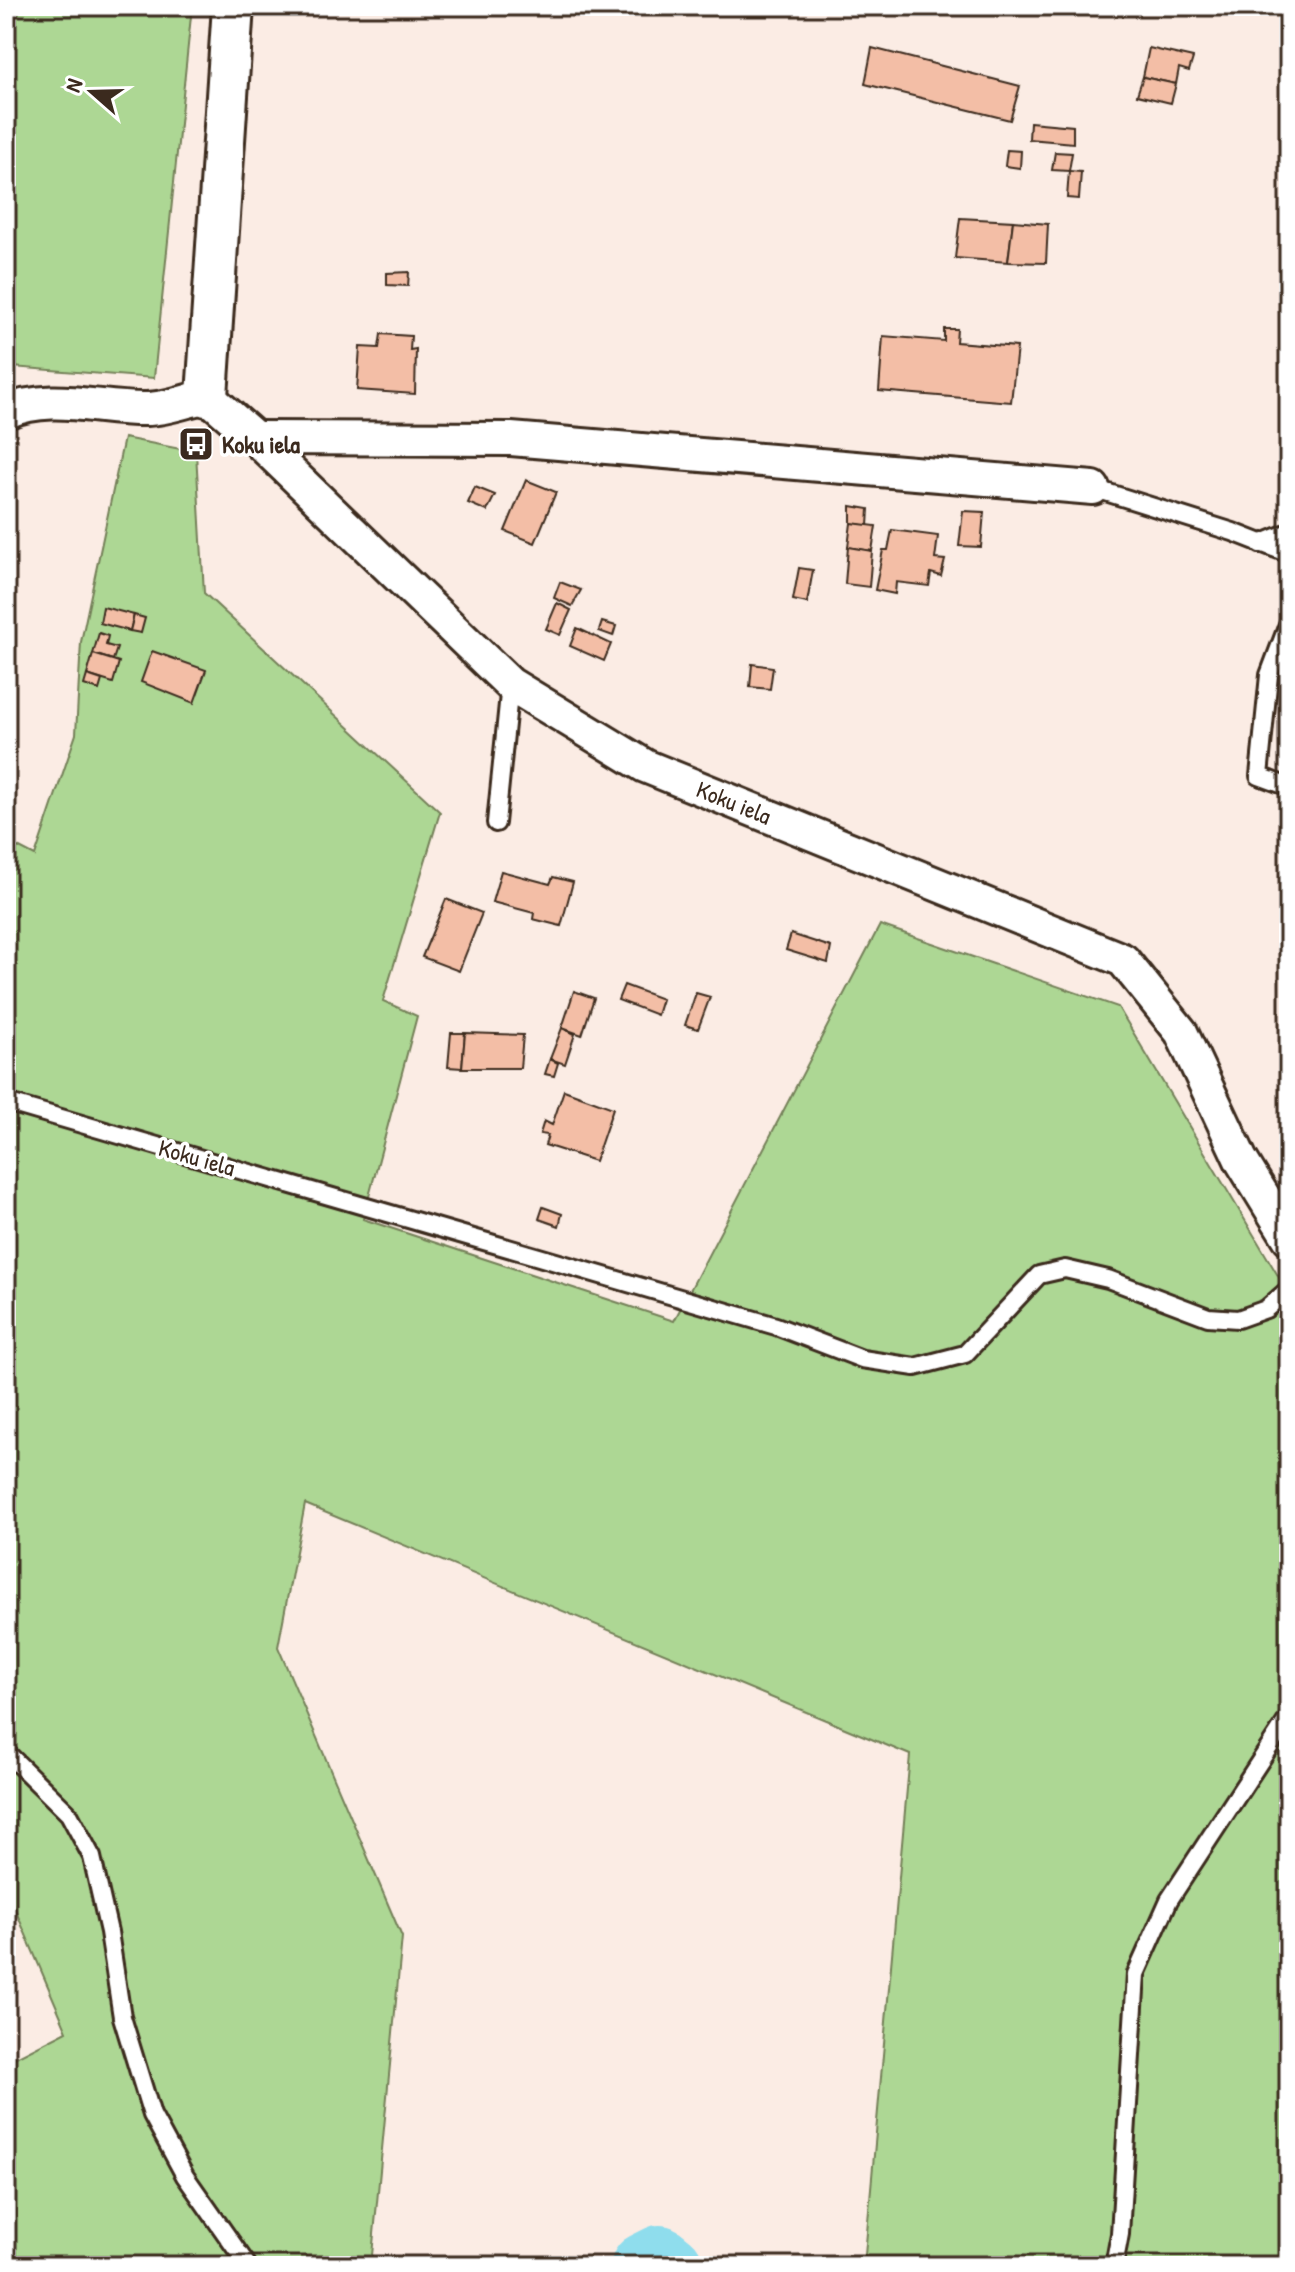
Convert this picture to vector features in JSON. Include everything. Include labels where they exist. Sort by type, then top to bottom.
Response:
[{"type":"street","points":[[6,412],[20,406],[47,402],[148,409],[207,396],[233,6]]},
{"type":"street","name":"Koku iela","points":[[207,396],[255,438],[510,684],[645,766],[1123,960],[1181,1032],[1241,1160],[1289,1238]]},
{"type":"street","points":[[255,438],[511,439],[1093,488]]},
{"type":"lane","points":[[1093,488],[1233,532],[1289,554]]},
{"type":"lane","points":[[1260,544],[1289,532]]},
{"type":"lane","points":[[1289,622],[1269,675],[1259,776],[1289,787]]},
{"type":"lane","points":[[496,823],[510,684]]},
{"type":"lane","name":"Koku iela","points":[[6,1102],[776,1326],[862,1359],[915,1367],[965,1354],[1039,1275],[1065,1269],[1108,1279],[1208,1317],[1238,1319],[1266,1309],[1289,1289]]},
{"type":"lane","points":[[1114,2266],[1120,2234],[1136,1974],[1169,1900],[1289,1717]]},
{"type":"lane","points":[[6,1752],[69,1814],[92,1857],[109,1932],[122,2017],[152,2115],[185,2176],[248,2266]]},
{"type":"green space","points":[[6,6],[192,6],[154,378],[12,367],[6,373]]},
{"type":"green space","points":[[124,438],[196,452],[204,593],[440,812],[383,1001],[417,1016],[363,1219],[674,1321],[880,925],[1118,1007],[1280,1279],[1289,1288],[1289,2266],[864,2266],[910,1755],[305,1504],[278,1647],[402,1937],[371,2266],[6,2266],[6,2062],[67,2031],[6,1888],[6,841],[35,856],[76,734],[81,642]]},
{"type":"building","points":[[872,48],[1020,86],[1010,120],[865,84]]},
{"type":"building","points":[[1149,48],[1193,58],[1189,71],[1179,68],[1176,84],[1143,77]]},
{"type":"building","points":[[1143,77],[1176,84],[1171,103],[1137,95]]},
{"type":"building","points":[[1030,122],[1073,126],[1073,143],[1029,139]]},
{"type":"building","points":[[1007,150],[1021,151],[1020,168],[1005,166]]},
{"type":"building","points":[[1055,152],[1072,153],[1069,171],[1052,170]]},
{"type":"building","points":[[1069,171],[1081,172],[1079,199],[1067,198]]},
{"type":"building","points":[[960,218],[1013,221],[1008,262],[955,258]]},
{"type":"building","points":[[1013,221],[1048,224],[1046,263],[1008,262]]},
{"type":"building","points":[[409,272],[408,286],[387,285],[387,273]]},
{"type":"building","points":[[944,329],[957,329],[956,342],[1017,347],[1011,402],[879,391],[883,336],[944,341]]},
{"type":"building","points":[[381,334],[411,336],[410,350],[416,349],[415,394],[357,390],[360,347],[379,348]]},
{"type":"building","points":[[526,480],[556,492],[535,543],[505,531]]},
{"type":"building","points":[[475,487],[495,495],[487,511],[468,503]]},
{"type":"building","points":[[851,506],[869,509],[868,526],[851,523]]},
{"type":"building","points":[[963,511],[984,512],[981,547],[959,546]]},
{"type":"building","points":[[851,523],[876,526],[872,551],[848,547]]},
{"type":"building","points":[[892,530],[938,536],[935,559],[945,560],[941,576],[931,573],[929,586],[896,582],[895,594],[875,590],[883,550],[888,550]]},
{"type":"building","points":[[848,547],[872,551],[869,587],[845,584]]},
{"type":"building","points":[[799,568],[813,570],[807,603],[793,600]]},
{"type":"building","points":[[560,582],[581,590],[572,606],[554,598]]},
{"type":"building","points":[[557,603],[571,610],[560,635],[546,629]]},
{"type":"building","points":[[103,607],[134,615],[130,631],[100,623]]},
{"type":"building","points":[[134,615],[145,618],[141,633],[130,631]]},
{"type":"building","points":[[602,622],[616,626],[613,636],[599,631]]},
{"type":"building","points":[[577,628],[611,644],[604,661],[570,646]]},
{"type":"building","points":[[99,633],[108,636],[106,645],[117,648],[113,660],[93,654]]},
{"type":"building","points":[[152,651],[206,670],[194,703],[141,682]]},
{"type":"building","points":[[93,654],[119,662],[113,683],[87,675]]},
{"type":"building","points":[[752,664],[773,667],[770,689],[750,687]]},
{"type":"building","points":[[87,675],[102,680],[99,690],[84,685]]},
{"type":"building","points":[[501,871],[550,884],[553,877],[573,882],[561,926],[533,919],[534,913],[492,902]]},
{"type":"building","points":[[446,899],[482,913],[459,971],[422,957]]},
{"type":"building","points":[[791,934],[831,947],[828,963],[786,950]]},
{"type":"building","points":[[624,985],[662,999],[657,1015],[618,1000]]},
{"type":"building","points":[[574,991],[594,998],[582,1035],[562,1028]]},
{"type":"building","points":[[696,993],[710,997],[698,1029],[685,1025]]},
{"type":"building","points":[[562,1028],[575,1034],[565,1064],[550,1059]]},
{"type":"building","points":[[451,1033],[465,1033],[462,1068],[448,1067]]},
{"type":"building","points":[[465,1033],[523,1035],[520,1068],[462,1068]]},
{"type":"building","points":[[550,1059],[558,1063],[554,1076],[545,1074]]},
{"type":"building","points":[[564,1090],[613,1108],[595,1161],[545,1145],[548,1135],[540,1134],[544,1121],[552,1125]]},
{"type":"building","points":[[543,1207],[562,1214],[559,1226],[539,1219]]},
{"type":"waterway","points":[[644,2266],[660,2258],[670,2266]]},
{"type":"place","name":"Koku iela","points":[[196,444]]}]
